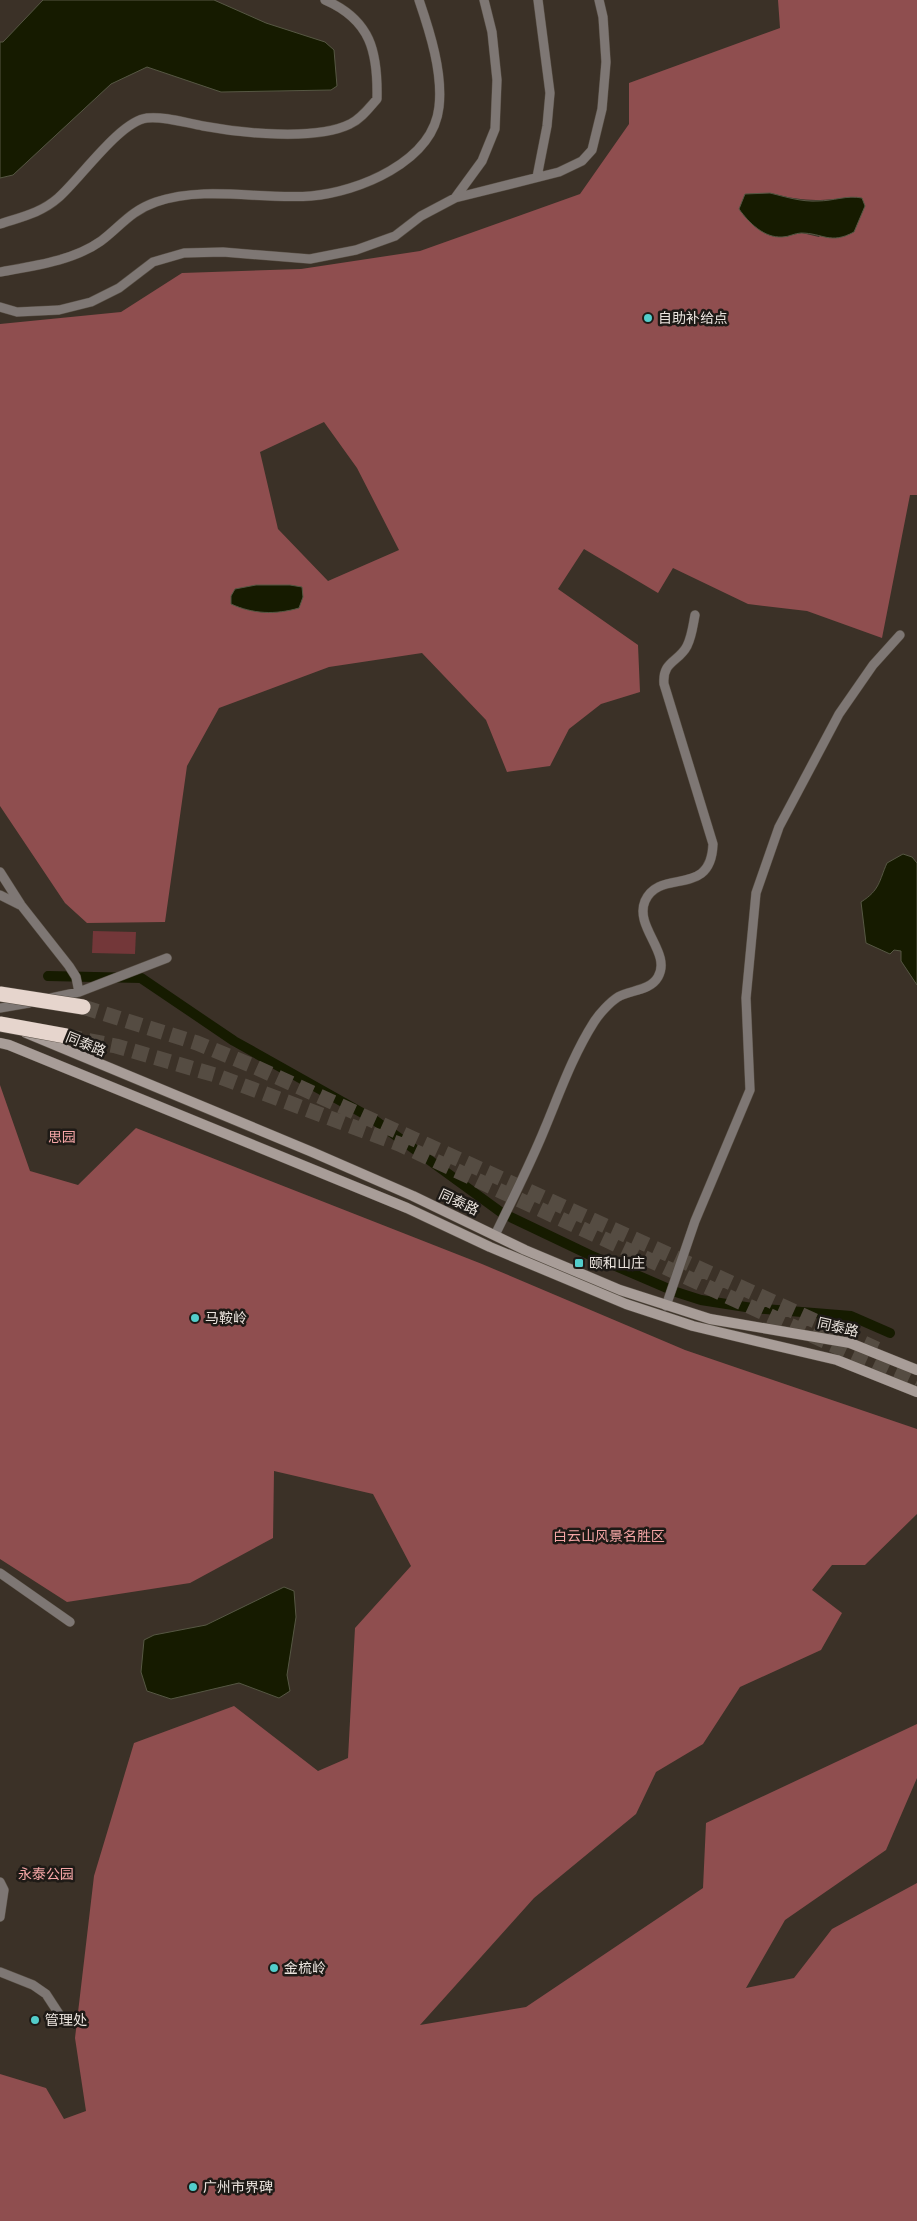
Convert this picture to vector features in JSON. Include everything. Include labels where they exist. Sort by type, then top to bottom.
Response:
[{"type":"highway","points":[[0,994],[83,1007]]},
{"type":"highway","points":[[0,1023],[66,1036]]},
{"type":"main road","name":"同泰路","points":[[0,1023],[346,1167],[533,1254],[666,1306],[710,1319],[850,1343],[917,1370]]},
{"type":"main road","points":[[3,1043],[19,1030]]},
{"type":"main road","name":"同泰路","points":[[3,1043],[392,1202],[490,1247],[626,1304],[687,1325],[838,1360],[917,1392]]},
{"type":"street","points":[[0,224],[38,212],[58,198],[126,128],[146,118],[235,132],[321,132],[350,124],[377,99],[378,86],[370,40],[360,22],[342,7],[325,0]]},
{"type":"street","points":[[0,272],[77,253],[100,241],[127,216],[157,202],[193,195],[311,196],[346,188],[382,176],[412,156],[431,134],[439,108],[436,64],[419,0]]},
{"type":"street","points":[[455,198],[482,161],[495,129],[497,80],[492,32],[484,0]]},
{"type":"street","points":[[537,177],[548,126],[550,93],[538,0]]},
{"type":"street","points":[[0,307],[17,312],[51,310],[91,302],[119,288],[153,262],[184,253],[223,252],[310,258],[356,250],[395,236],[421,216],[455,198],[559,172],[582,161],[592,150],[602,109],[606,62],[603,17],[599,0]]},
{"type":"street","points":[[495,1235],[532,1159],[572,1059],[595,1020],[617,998],[643,988],[658,977],[662,961],[645,922],[644,904],[648,895],[655,888],[694,878],[706,871],[712,858],[713,844],[664,684],[663,674],[668,666],[687,647],[695,615]]},
{"type":"street","points":[[666,1306],[695,1221],[750,1090],[746,998],[756,893],[779,827],[839,714],[872,665],[900,635]]},
{"type":"street","points":[[0,872],[21,905],[69,966],[76,977],[79,992]]},
{"type":"street","points":[[0,895],[21,905]]},
{"type":"street","points":[[0,1008],[79,992],[167,958]]},
{"type":"street","points":[[0,1573],[70,1622]]},
{"type":"street","points":[[0,1882],[4,1890],[0,1917]]},
{"type":"street","points":[[0,1972],[33,1985],[46,1994],[61,2017]]},
{"type":"shaded area","points":[[43,0],[214,0],[266,23],[325,42],[334,50],[337,86],[331,90],[221,92],[147,67],[111,84],[13,175],[0,178],[0,42],[3,42]]},
{"type":"shaded area","points":[[770,193],[812,201],[851,197],[862,198],[865,206],[854,232],[846,236],[832,238],[801,233],[785,237],[775,237],[758,229],[739,209],[745,194]]},
{"type":"shaded area","points":[[256,585],[302,587],[303,597],[299,608],[281,612],[256,612],[231,604],[231,596],[235,589]]},
{"type":"shaded area","points":[[903,854],[912,857],[917,863],[917,985],[901,961],[901,951],[894,950],[890,954],[866,943],[861,902],[875,889],[887,863]]},
{"type":"shaded area","points":[[93,931],[136,932],[135,954],[92,953]]},
{"type":"shaded area","points":[[284,1587],[294,1591],[296,1617],[287,1675],[290,1691],[279,1698],[239,1683],[171,1699],[147,1691],[141,1672],[144,1640],[154,1635],[206,1625]]},
{"type":"green space","points":[[778,0],[917,0],[917,495],[910,495],[882,638],[807,611],[748,604],[673,568],[658,593],[584,549],[558,589],[638,645],[640,692],[601,704],[569,729],[550,766],[507,772],[486,720],[422,653],[329,667],[219,708],[187,766],[165,922],[87,923],[65,903],[0,806],[0,324],[121,312],[182,273],[301,269],[420,251],[580,194],[629,124],[629,83],[780,28]],"holes":[[[771,193],[812,200],[854,197],[819,237],[802,233],[781,237]],[[324,422],[357,468],[399,550],[328,581],[278,529],[260,452]]]},
{"type":"green space","name":"白云山风景名胜区","points":[[0,1085],[30,1171],[78,1185],[136,1128],[482,1264],[685,1350],[917,1429],[917,1514],[865,1565],[832,1565],[812,1590],[842,1613],[821,1650],[740,1687],[703,1744],[656,1772],[636,1814],[534,1898],[420,2025],[526,2007],[703,1888],[706,1823],[917,1724],[917,1778],[886,1850],[785,1920],[746,1988],[794,1978],[832,1929],[917,1883],[917,2221],[0,2221],[0,2074],[46,2088],[64,2119],[86,2111],[75,2038],[94,1876],[134,1743],[234,1706],[318,1771],[348,1758],[355,1628],[411,1566],[373,1494],[274,1471],[273,1538],[190,1583],[67,1602],[0,1559]]},
{"type":"waterway","points":[[48,976],[141,978],[234,1041],[373,1119],[502,1213],[590,1255],[676,1292],[701,1300],[752,1308],[851,1316],[890,1333]]},
{"type":"tunnel","points":[[83,1007],[197,1043],[253,1066],[877,1349]]},
{"type":"tunnel","points":[[66,1036],[116,1046],[215,1075],[399,1144],[917,1384]]},
{"type":"place","name":"自助补给点","points":[[648,318]]},
{"type":"place","name":"颐和山庄","points":[[579,1263]]},
{"type":"place","name":"马鞍岭","points":[[195,1318]]},
{"type":"place","name":"金梳岭","points":[[274,1968]]},
{"type":"place","name":"管理处","points":[[35,2020]]},
{"type":"place","name":"广州市界碑","points":[[193,2187]]},
{"type":"park label","name":"思园","points":[[62,1137]]},
{"type":"park label","name":"永泰公园","points":[[46,1874]]}]
